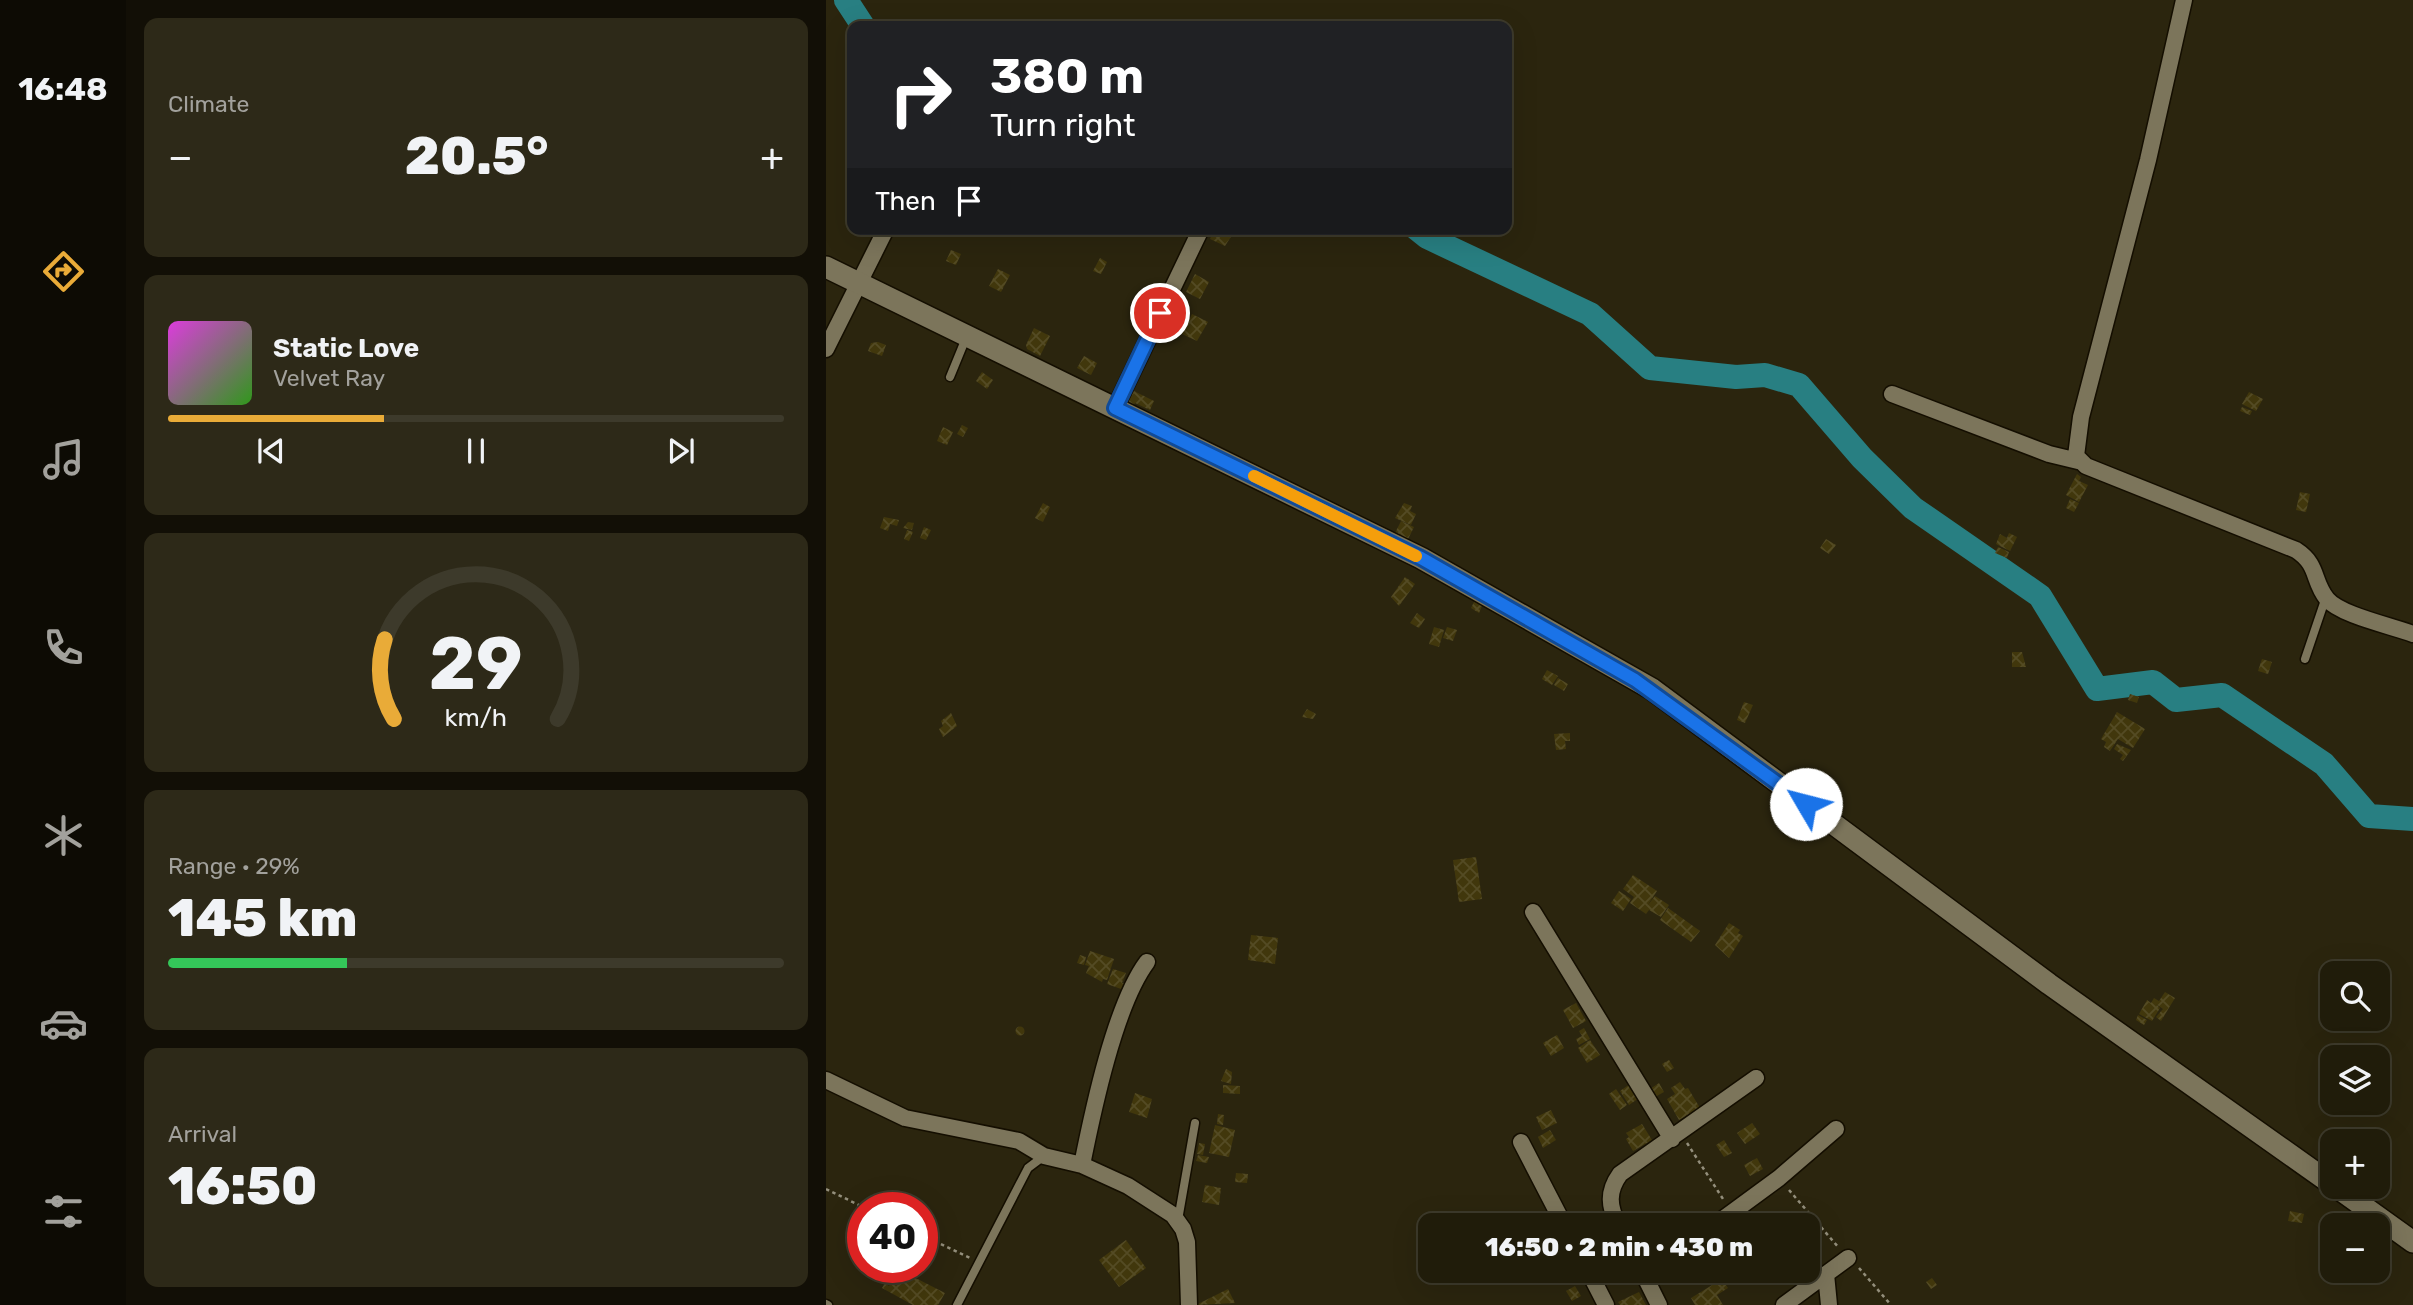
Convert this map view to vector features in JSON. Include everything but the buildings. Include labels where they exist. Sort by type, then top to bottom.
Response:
[{"type":"street","points":[[2078,461],[2074,450],[2076,441],[2148,160],[2184,0]]},
{"type":"street","points":[[826,349],[883,235]]},
{"type":"street","points":[[1115,408],[1198,235]]},
{"type":"street","points":[[826,267],[1421,558],[1652,690],[2049,984],[2320,1176]]},
{"type":"street","points":[[1892,394],[2049,453],[2078,461],[2296,550],[2311,561],[2326,597],[2341,608],[2413,634]]},
{"type":"street","points":[[1533,912],[1676,1136]]},
{"type":"street","points":[[1082,1165],[1121,1015],[1133,980],[1147,962]]},
{"type":"street","points":[[1614,1213],[1610,1202],[1613,1183],[1620,1174],[1756,1078]]},
{"type":"street","points":[[826,1080],[905,1118],[1019,1141],[1044,1156],[1082,1165],[1128,1186],[1178,1220],[1187,1242],[1189,1305]]},
{"type":"street","points":[[1733,1213],[1836,1129]]},
{"type":"street","points":[[1521,1142],[1558,1213]]},
{"type":"street","points":[[2353,1199],[2413,1241]]},
{"type":"street","points":[[1784,1305],[1848,1258]]},
{"type":"street","points":[[1826,1274],[1829,1305]]},
{"type":"street","points":[[1595,1283],[1606,1305]]},
{"type":"street","points":[[1649,1283],[1659,1305]]},
{"type":"lane","points":[[950,377],[967,335]]},
{"type":"lane","points":[[2305,659],[2326,597]]},
{"type":"lane","points":[[1178,1220],[1195,1123]]},
{"type":"lane","points":[[957,1305],[1028,1168],[1044,1156]]},
{"type":"path","points":[[1676,1136],[1731,1213]]},
{"type":"path","points":[[1779,1178],[1891,1305]]},
{"type":"path","points":[[826,1189],[847,1199]]},
{"type":"path","points":[[938,1243],[978,1262]]},
{"type":"waterway","points":[[846,0],[860,21]]},
{"type":"waterway","points":[[1424,235],[1590,314],[1650,368],[1736,377],[1765,375],[1799,385],[1862,458],[1913,508],[2040,596],[2097,689],[2153,682],[2176,700],[2222,695],[2324,764],[2369,816],[2413,819]]},
{"type":"slow traffic","points":[[1254,476],[1416,556]]},
{"type":"route","points":[[1160,313],[1115,408],[1421,558],[1635,680],[1806,804]]}]
